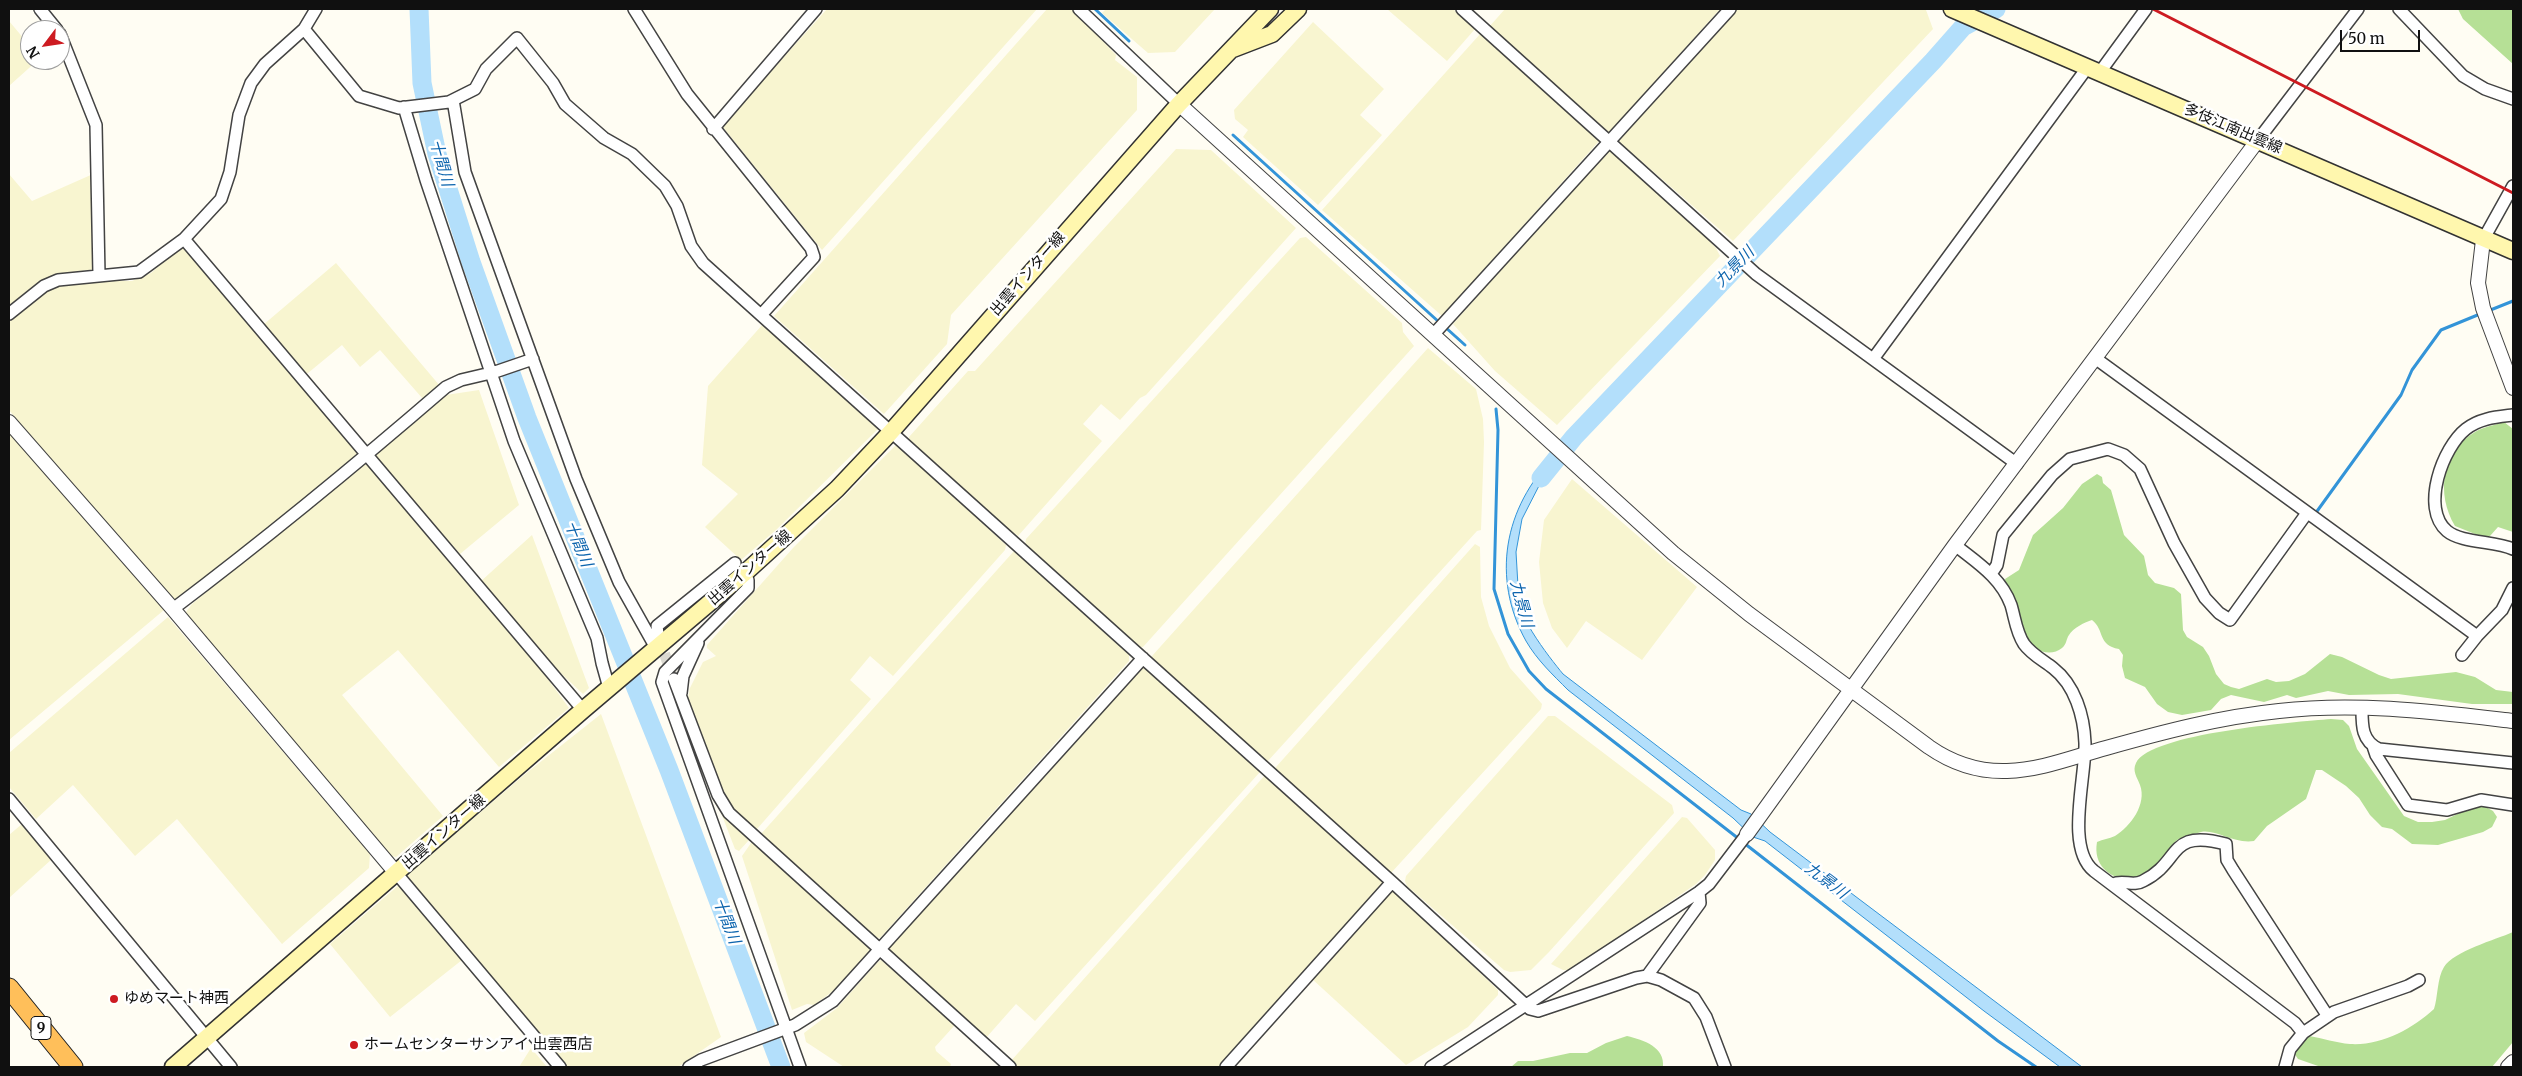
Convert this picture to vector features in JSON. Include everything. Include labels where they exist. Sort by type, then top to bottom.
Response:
[{"type":"highway","name":"9","points":[[9,988],[73,1067]]},
{"type":"main road","points":[[1235,44],[1259,9]]},
{"type":"main road","name":"出雲インター線","points":[[173,1067],[613,685],[654,645],[791,532],[836,490],[890,433],[1179,104],[1270,9]]},
{"type":"main road","points":[[1235,44],[1272,34],[1298,9]]},
{"type":"main road","name":"多伎江南出雲線","points":[[1952,9],[2258,140],[2483,240],[2513,251]]},
{"type":"street","points":[[40,9],[49,20]]},
{"type":"street","points":[[9,314],[44,286],[58,280],[139,272],[184,239],[221,199],[230,172],[238,115],[251,83],[265,64],[304,29],[316,9]]},
{"type":"street","points":[[634,9],[687,94],[713,129],[811,248],[814,257],[761,315]]},
{"type":"street","points":[[713,129],[816,9]]},
{"type":"street","points":[[1079,9],[1179,104],[1555,446],[1710,583],[1940,754],[1965,766],[1992,770],[2022,770],[2188,725],[2280,711],[2362,707],[2424,710],[2513,721]]},
{"type":"street","points":[[1462,9],[1750,269],[2016,464]]},
{"type":"street","points":[[1434,335],[1608,141],[1730,9]]},
{"type":"street","points":[[1873,359],[2094,70],[2146,9]]},
{"type":"street","points":[[1431,1067],[1527,1006],[1709,884],[1852,690],[1955,544],[2358,9]]},
{"type":"street","points":[[2399,9],[2464,76],[2485,89],[2513,99]]},
{"type":"street","points":[[304,29],[359,96],[406,107],[451,101],[475,89],[486,69],[517,38],[553,83],[564,104],[604,138],[632,154],[665,186],[677,206],[691,246],[703,263],[1392,882],[1527,1006],[1538,1011],[1647,976],[1661,980],[1682,990],[1698,1003],[1725,1067]]},
{"type":"street","points":[[70,59],[96,125],[99,275]]},
{"type":"street","points":[[451,101],[465,172],[530,360],[576,479],[619,582],[654,645]]},
{"type":"street","points":[[406,107],[514,441],[598,638],[602,663],[613,685]]},
{"type":"street","points":[[2513,186],[2483,240],[2478,283],[2483,308],[2513,388]]},
{"type":"street","points":[[184,239],[583,710]]},
{"type":"street","points":[[2095,358],[2477,636]]},
{"type":"street","points":[[173,609],[228,568],[368,455],[446,386],[530,360]]},
{"type":"street","points":[[2513,415],[2482,420],[2459,435],[2445,454],[2434,506],[2439,520],[2451,534],[2513,549]]},
{"type":"street","points":[[9,422],[173,609],[560,1067]]},
{"type":"street","points":[[1991,574],[1997,565],[2003,535],[2034,494],[2070,459],[2103,449],[2124,455],[2140,468],[2170,536],[2205,598],[2214,609],[2230,620],[2307,513]]},
{"type":"street","points":[[1955,544],[1991,574],[2004,591],[2018,634],[2025,646],[2065,679],[2078,702],[2085,741],[2079,835],[2080,847],[2090,868],[2295,1023],[2303,1032]]},
{"type":"street","points":[[654,645],[657,626],[736,563]]},
{"type":"street","points":[[748,580],[748,588],[665,672],[662,678],[662,687],[800,1067]]},
{"type":"street","points":[[2462,655],[2502,610],[2513,588]]},
{"type":"street","points":[[681,698],[683,676],[702,634]]},
{"type":"street","points":[[689,1067],[701,1060],[785,1029],[806,1019],[833,1001],[1143,658]]},
{"type":"street","points":[[674,679],[718,795],[729,814],[1010,1067]]},
{"type":"street","points":[[2362,707],[2363,732],[2408,805],[2447,810],[2481,800],[2513,805]]},
{"type":"street","points":[[2373,746],[2379,749],[2513,763]]},
{"type":"street","points":[[9,799],[231,1067]]},
{"type":"street","points":[[2113,884],[2120,881],[2136,884],[2143,881],[2160,869],[2179,846],[2190,841],[2205,839],[2226,844],[2227,860],[2232,870],[2327,1015]]},
{"type":"street","points":[[1226,1067],[1392,882]]},
{"type":"street","points":[[1647,976],[1700,903],[1699,892]]},
{"type":"street","points":[[2285,1067],[2290,1049],[2303,1032],[2327,1015],[2419,980]]},
{"type":"street","points":[[2508,1067],[2513,1062]]},
{"type":"shaded area","points":[[827,9],[1037,9],[822,250],[722,126]]},
{"type":"shaded area","points":[[1047,9],[1072,9],[1116,55],[1115,60],[1137,77],[1137,110],[951,315],[947,344],[884,414],[774,316]]},
{"type":"shaded area","points":[[1106,9],[1215,9],[1175,52],[1148,53],[1102,13]]},
{"type":"shaded area","points":[[1387,9],[1453,9],[1475,29],[1447,61]]},
{"type":"shaded area","points":[[1505,9],[1720,9],[1609,133],[1489,27]]},
{"type":"shaded area","points":[[1735,9],[1922,9],[1926,10],[1933,29],[1733,241],[1617,140]]},
{"type":"shaded area","points":[[9,21],[20,34],[20,70],[27,70],[9,86]]},
{"type":"shaded area","points":[[1313,22],[1384,89],[1360,115],[1382,135],[1318,205],[1243,137],[1248,130],[1235,119],[1234,110]]},
{"type":"shaded area","points":[[1481,33],[1600,140],[1442,316],[1322,210]]},
{"type":"shaded area","points":[[1609,148],[1703,234],[1716,248],[1720,256],[1557,425],[1495,371],[1453,324]]},
{"type":"shaded area","points":[[1176,149],[1211,150],[1296,228],[1146,395],[1140,398],[1120,420],[1101,404],[1083,424],[1102,441],[1018,536],[1014,533],[1012,535],[909,440],[909,437],[968,371],[975,371]]},
{"type":"shaded area","points":[[9,174],[32,201],[93,174],[96,269],[54,275],[9,305]]},
{"type":"shaded area","points":[[1306,237],[1402,323],[1403,332],[1414,346],[1143,647],[1139,647],[1025,545],[1026,539],[1300,238]]},
{"type":"shaded area","points":[[185,246],[356,448],[357,455],[174,604],[9,410],[9,322],[44,292],[56,287],[86,281],[132,281],[151,273],[181,247]]},
{"type":"shaded area","points":[[336,263],[440,386],[423,399],[380,350],[360,367],[342,345],[308,373],[304,374],[263,325]]},
{"type":"shaded area","points":[[763,324],[878,429],[776,530],[741,560],[705,527],[738,494],[702,465],[708,386]]},
{"type":"shaded area","points":[[1428,348],[1476,389],[1483,419],[1484,442],[1481,530],[1477,531],[1267,762],[1152,659],[1152,656]]},
{"type":"shaded area","points":[[479,390],[519,505],[460,554],[374,456],[446,395]]},
{"type":"shaded area","points":[[9,430],[164,610],[9,740]]},
{"type":"shaded area","points":[[897,444],[1006,545],[1005,550],[893,676],[870,656],[850,680],[871,699],[757,829],[754,829],[726,803],[688,698],[690,688],[703,662],[716,656],[707,648],[707,645],[793,548]]},
{"type":"shaded area","points":[[364,460],[531,656],[569,708],[499,767],[398,650],[342,695],[443,816],[396,857],[386,855],[183,616],[192,604]]},
{"type":"shaded area","points":[[1572,479],[1697,587],[1642,660],[1586,621],[1567,648],[1552,628],[1543,603],[1539,562],[1544,520]]},
{"type":"shaded area","points":[[532,535],[589,688],[583,694],[551,664],[480,582]]},
{"type":"shaded area","points":[[1475,544],[1480,547],[1481,597],[1489,626],[1510,668],[1542,704],[1541,709],[1391,873],[1276,771],[1276,767]]},
{"type":"shaded area","points":[[1014,551],[1129,655],[1129,661],[880,938],[874,937],[761,834]]},
{"type":"shaded area","points":[[168,617],[370,854],[369,868],[282,944],[177,819],[135,856],[73,785],[36,819],[9,787],[9,753]]},
{"type":"shaded area","points":[[1144,666],[1260,772],[1035,1021],[1016,1004],[985,1039],[891,954],[889,947],[1140,667]]},
{"type":"shaded area","points":[[601,714],[721,1037],[678,1067],[567,1067],[405,877],[524,775]]},
{"type":"shaded area","points":[[1548,716],[1555,716],[1672,805],[1674,813],[1531,970],[1510,972],[1504,970],[1407,886],[1405,881],[1406,876]]},
{"type":"shaded area","points":[[1266,774],[1386,882],[1221,1067],[1017,1067],[1010,1062]]},
{"type":"shaded area","points":[[718,805],[750,839],[739,851],[735,849]]},
{"type":"shaded area","points":[[1682,817],[1687,818],[1715,850],[1715,860],[1705,875],[1696,884],[1571,970],[1563,970],[1551,964]]},
{"type":"shaded area","points":[[22,824],[52,859],[9,898],[9,835]]},
{"type":"shaded area","points":[[751,843],[754,843],[870,946],[870,950],[832,992],[814,1005],[807,1004],[792,1010],[742,856]]},
{"type":"shaded area","points":[[399,885],[462,960],[390,1017],[330,944]]},
{"type":"shaded area","points":[[1394,891],[1498,990],[1498,995],[1468,1027],[1406,1065],[1311,978]]},
{"type":"shaded area","points":[[881,960],[954,1023],[954,1026],[935,1047],[936,1051],[951,1064],[950,1067],[844,1067],[806,1042],[804,1033],[837,1008]]},
{"type":"shaded area","points":[[531,1048],[547,1067],[519,1067]]},
{"type":"green space","points":[[2458,9],[2513,9],[2513,64],[2463,19]]},
{"type":"green space","points":[[2504,422],[2513,429],[2513,532],[2498,527],[2490,536],[2485,538],[2455,526],[2445,501],[2445,474],[2455,451],[2464,440],[2478,430]]},
{"type":"green space","points":[[2097,474],[2102,477],[2103,483],[2111,490],[2124,535],[2144,556],[2148,575],[2155,583],[2174,588],[2181,594],[2183,630],[2187,637],[2203,647],[2209,656],[2216,674],[2224,684],[2239,689],[2267,679],[2276,682],[2289,681],[2305,674],[2330,654],[2342,657],[2391,679],[2456,672],[2475,677],[2496,690],[2513,692],[2513,704],[2472,704],[2398,694],[2349,695],[2328,691],[2296,698],[2287,695],[2264,702],[2231,695],[2221,699],[2211,710],[2182,715],[2168,712],[2157,704],[2145,687],[2125,678],[2122,666],[2123,655],[2119,649],[2112,647],[2104,641],[2099,628],[2092,620],[2073,630],[2064,646],[2057,651],[2047,652],[2036,649],[2027,643],[2021,634],[2005,579],[2019,570],[2033,535],[2063,508],[2082,484]]},
{"type":"green space","points":[[2331,719],[2343,720],[2349,726],[2357,749],[2404,816],[2418,822],[2432,822],[2445,820],[2468,809],[2484,806],[2493,811],[2497,817],[2492,827],[2483,832],[2438,845],[2412,844],[2392,829],[2382,827],[2370,815],[2359,798],[2346,786],[2322,770],[2316,770],[2306,799],[2267,826],[2254,841],[2239,840],[2207,832],[2187,836],[2175,842],[2156,868],[2132,879],[2113,876],[2100,863],[2097,853],[2097,842],[2113,837],[2121,832],[2132,820],[2139,807],[2142,792],[2135,774],[2135,766],[2147,753],[2168,744],[2226,731]]},
{"type":"green space","points":[[2513,932],[2513,1042],[2492,1067],[2321,1067],[2298,1059],[2294,1053],[2300,1043],[2309,1036],[2350,1044],[2362,1044],[2384,1039],[2406,1029],[2434,1009],[2440,977],[2449,961],[2476,946]]},
{"type":"green space","points":[[1627,1036],[1646,1042],[1657,1049],[1663,1060],[1663,1067],[1511,1067],[1518,1061],[1533,1061],[1570,1053],[1587,1053],[1606,1043]]},
{"type":"water","points":[[1554,457],[1559,461],[1543,478],[1522,519],[1516,552],[1517,595],[1520,607],[1532,632],[1563,674],[1741,810],[1751,814],[1770,832],[2082,1067],[2060,1067],[1984,1011],[1765,841],[1753,837],[1733,818],[1568,690],[1540,661],[1526,641],[1515,617],[1509,593],[1506,568],[1508,544],[1514,521],[1524,498],[1537,477]]},
{"type":"waterway","name":"十間川","points":[[419,9],[422,83],[437,154],[471,262],[527,418],[669,770],[781,1067]]},
{"type":"waterway","points":[[1095,9],[1129,41]]},
{"type":"waterway","name":"九景川","points":[[1541,478],[1574,437],[1933,61],[1963,27],[1996,9]]},
{"type":"waterway","points":[[1233,135],[1440,323]]},
{"type":"waterway","points":[[2488,311],[2513,301]]},
{"type":"waterway","points":[[2315,514],[2401,395],[2412,370],[2441,330],[2480,314]]},
{"type":"waterway","points":[[1445,327],[1465,345]]},
{"type":"waterway","points":[[1496,409],[1498,430],[1494,589],[1508,634],[1529,671],[1546,689],[1739,839]]},
{"type":"waterway","points":[[1744,843],[1998,1041],[2036,1067]]},
{"type":"tunnel","points":[[659,638],[672,675]]},
{"type":"railway","points":[[2153,9],[2513,193]]},
{"type":"place","name":"ゆめマート神西","points":[[114,999]]},
{"type":"place","name":"ホームセンターサンアイ 出雲西店","points":[[354,1045]]}]
